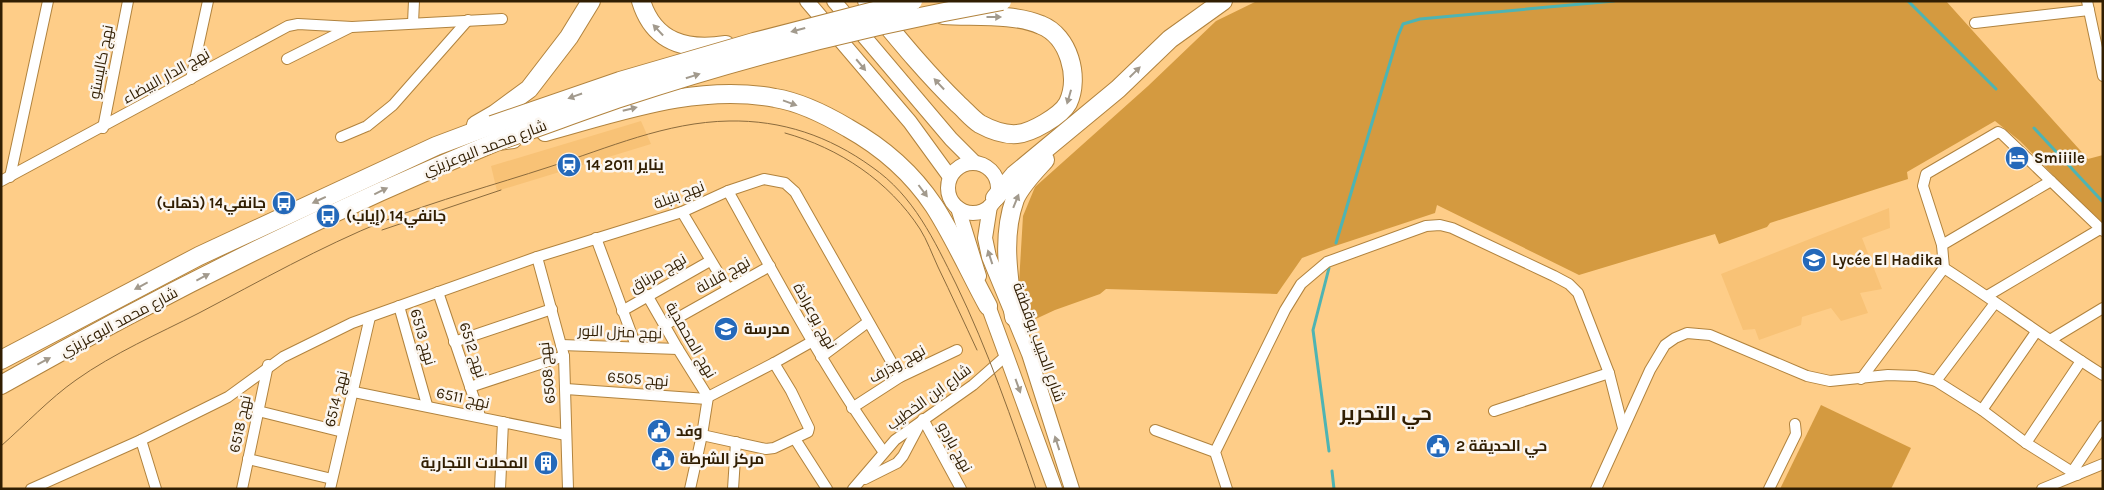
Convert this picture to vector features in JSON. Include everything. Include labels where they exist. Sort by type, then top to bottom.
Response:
[{"type":"highway","points":[[436,146],[495,114],[529,89],[569,36],[591,1]]},
{"type":"highway","points":[[641,1],[647,17],[662,34],[679,44],[705,48],[754,42]]},
{"type":"highway","points":[[867,1],[925,69],[978,123],[997,132],[1017,134],[1036,128],[1054,117],[1067,104],[1072,85],[1072,67],[1066,49],[1055,35],[1043,25],[1017,17],[928,14]]},
{"type":"highway","name":"شارع محمد البوعزيزي","points":[[1,385],[210,274],[400,182],[495,133],[620,80],[754,42],[913,1]]},
{"type":"highway","name":"شارع محمد البوعزيزي","points":[[1,360],[199,256],[436,146],[495,133],[624,97],[758,56],[928,14],[1002,1]]},
{"type":"highway","points":[[993,202],[1014,175],[1118,89],[1170,39],[1223,1]]},
{"type":"highway","points":[[495,133],[524,138],[676,98],[723,93],[743,93],[777,98],[828,116],[868,139],[899,164],[934,206],[988,306]]},
{"type":"highway","points":[[1014,318],[1006,245],[1016,198],[1032,174],[1085,116]]},
{"type":"main road","points":[[807,1],[910,122],[950,177]]},
{"type":"main road","points":[[834,1],[951,139],[975,163]]},
{"type":"main road","points":[[975,163],[983,165],[994,176],[997,183],[993,202],[978,212],[971,213],[958,208],[952,202],[948,194],[948,186],[950,177],[960,166],[975,163]]},
{"type":"main road","name":"شارع الحبيب بوقطفة","points":[[993,202],[985,238],[989,257],[1029,354],[1072,489]]},
{"type":"main road","points":[[958,208],[988,306],[1055,489]]},
{"type":"street","points":[[5,179],[48,1]]},
{"type":"street","name":"نهج كاليستو","points":[[103,128],[128,1]]},
{"type":"street","points":[[191,79],[208,1]]},
{"type":"street","points":[[413,23],[414,1]]},
{"type":"street","points":[[1975,23],[2088,6],[2103,76]]},
{"type":"street","name":"نهج الدار البيضاء","points":[[5,179],[103,128],[288,26],[298,24],[352,27],[502,19]]},
{"type":"street","points":[[341,137],[367,126],[393,105],[468,20]]},
{"type":"street","name":"نهج الدار البيضاء","points":[[287,59],[352,27]]},
{"type":"street","points":[[1861,379],[1944,268],[1942,244],[1923,186],[1926,174],[1994,133],[2002,134],[2102,230],[1991,299],[1936,381]]},
{"type":"street","name":"نهج بنبلة","points":[[31,489],[141,440],[228,397],[268,366],[316,340],[370,317],[537,257],[682,212],[728,191],[764,179],[785,183],[795,192],[900,377]]},
{"type":"street","points":[[1942,244],[2051,181]]},
{"type":"street","name":"نهج بوعرادة","points":[[728,191],[821,357],[852,408],[883,452]]},
{"type":"street","points":[[682,212],[728,289]]},
{"type":"street","points":[[1227,489],[1215,452],[1285,310],[1301,284],[1327,262],[1426,226],[1440,225],[1452,228],[1569,284],[1578,293],[1608,372],[1623,428]]},
{"type":"street","points":[[596,238],[636,346]]},
{"type":"street","name":"نهج 6508","points":[[537,257],[564,356],[568,489]]},
{"type":"street","name":"نهج مرناق","points":[[622,311],[647,295],[710,261]]},
{"type":"street","name":"نهج قلالة","points":[[666,325],[770,266]]},
{"type":"street","points":[[1944,268],[2036,332],[2103,375]]},
{"type":"street","name":"نهج 6512","points":[[438,292],[480,416]]},
{"type":"street","name":"نهج المحمدية","points":[[647,295],[708,398],[690,489]]},
{"type":"street","name":"نهج 6513","points":[[399,306],[427,405]]},
{"type":"street","points":[[2050,340],[2103,308]]},
{"type":"street","points":[[454,342],[552,309]]},
{"type":"street","name":"نهج 6514","points":[[331,484],[370,317]]},
{"type":"street","points":[[821,357],[868,322]]},
{"type":"street","points":[[1982,410],[2036,332]]},
{"type":"street","points":[[1596,489],[1650,370],[1665,345],[1686,333],[1710,335],[1807,376],[1830,382],[1888,375],[1916,376],[1936,381],[1982,410],[2026,443],[2074,473]]},
{"type":"street","points":[[708,398],[813,341]]},
{"type":"street","name":"نهج منزل النور","points":[[561,345],[636,346],[678,349]]},
{"type":"street","name":"نهج وذرف","points":[[852,408],[900,377],[958,350]]},
{"type":"street","name":"شارع ابن الخطيب","points":[[857,486],[894,440],[973,385],[1006,354]]},
{"type":"street","points":[[470,387],[564,356]]},
{"type":"street","points":[[2026,443],[2081,361]]},
{"type":"street","points":[[702,435],[770,449],[805,434],[809,428],[791,391],[774,363]]},
{"type":"street","name":"نهج 6518","points":[[242,489],[268,366]]},
{"type":"street","points":[[1494,410],[1608,372]]},
{"type":"street","name":"نهج 6505","points":[[566,390],[708,398]]},
{"type":"street","name":"نهج 6511","points":[[354,392],[427,405],[566,435]]},
{"type":"street","points":[[258,411],[343,432]]},
{"type":"street","points":[[857,486],[897,463],[903,456],[922,419]]},
{"type":"street","name":"نهج باردو","points":[[922,419],[961,489]]},
{"type":"street","points":[[500,489],[503,422]]},
{"type":"street","points":[[1769,489],[1796,434],[1795,424]]},
{"type":"street","points":[[2074,473],[2103,426]]},
{"type":"street","points":[[1155,430],[1215,452]]},
{"type":"street","points":[[795,439],[827,489]]},
{"type":"street","points":[[141,440],[156,489]]},
{"type":"street","points":[[733,489],[736,442]]},
{"type":"street","points":[[248,459],[331,484]]},
{"type":"street","points":[[2042,489],[2074,473],[2103,464]]},
{"type":"shaded area","points":[[1257,1],[1946,1],[2088,159],[2103,155],[2103,226],[2020,141],[1995,121],[1907,172],[1908,179],[1770,223],[1767,227],[1719,244],[1715,234],[1579,275],[1437,205],[1435,213],[1302,258],[1277,294],[1106,289],[1100,294],[1055,310],[1027,323],[1019,283],[1023,216],[1035,187],[1148,86],[1216,21]]},
{"type":"shaded area","name":"14 يناير 2011","points":[[641,121],[651,144],[497,191],[491,166]]},
{"type":"shaded area","name":"Lycée El Hadika","points":[[1889,208],[1890,228],[1862,238],[1882,289],[1860,293],[1868,313],[1841,321],[1831,308],[1802,317],[1801,325],[1759,340],[1755,329],[1743,330],[1721,274]]},
{"type":"shaded area","points":[[1821,405],[1911,448],[1891,489],[1780,489]]},
{"type":"waterway","points":[[1336,243],[1403,24],[1420,19],[1614,1]]},
{"type":"waterway","points":[[1908,1],[1996,89]]},
{"type":"waterway","points":[[2034,128],[2102,201]]},
{"type":"waterway","points":[[1329,268],[1313,330],[1329,451]]},
{"type":"waterway","points":[[1332,471],[1334,489]]},
{"type":"tram line","points":[[1,446],[66,387],[105,361],[290,265],[360,231],[425,206],[638,137],[706,122],[749,121],[768,123],[804,132],[839,147],[856,156],[887,179],[911,205],[940,251],[968,309],[999,385],[1036,489]]},
{"type":"tram line","points":[[785,133],[805,139],[843,157],[878,181],[908,212],[925,238],[977,350]]},
{"type":"tram line","points":[[382,230],[501,190]]},
{"type":"place","name":"Smiiile","points":[[2017,158]]},
{"type":"place","name":"14 يناير 2011","points":[[569,165]]},
{"type":"place","name":"جانفي14 (ذهاب)","points":[[284,203]]},
{"type":"place","name":"جانفي14 (إياب)","points":[[328,216]]},
{"type":"place","name":"Lycée El Hadika","points":[[1814,260]]},
{"type":"place","name":"مدرسة","points":[[726,329]]},
{"type":"place","name":"وفد","points":[[659,431]]},
{"type":"place","name":"حي الحديقة 2","points":[[1438,446]]},
{"type":"place","name":"مركز الشرطة","points":[[663,459]]},
{"type":"place","name":"المحلات التجارية","points":[[546,463]]},
{"type":"district","name":"حي التحرير","points":[[1386,413]]}]
